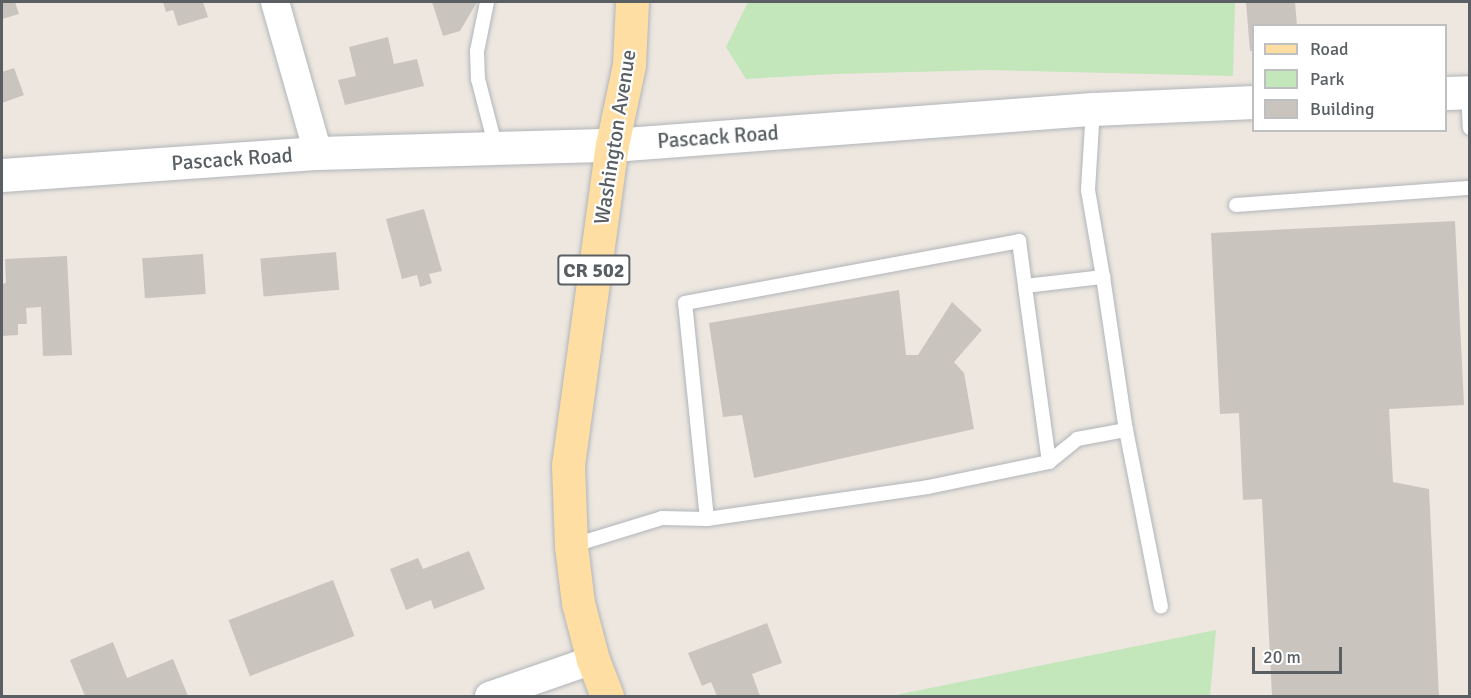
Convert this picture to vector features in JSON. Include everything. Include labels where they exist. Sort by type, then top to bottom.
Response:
[{"type":"main road","name":"Washington Avenue","points":[[607,696],[593,660],[578,603],[571,546],[568,465],[612,144],[629,64],[632,2]]},
{"type":"street","points":[[275,2],[318,153]]},
{"type":"street","name":"Pascack Road","points":[[2,175],[318,153],[612,144],[1093,109],[1252,102]]},
{"type":"street","points":[[489,696],[593,660]]},
{"type":"lane","points":[[487,2],[477,51],[478,79],[496,148]]},
{"type":"lane","points":[[1461,93],[1470,128]]},
{"type":"lane","points":[[1093,109],[1088,190],[1126,430],[1161,607]]},
{"type":"lane","points":[[1236,205],[1470,188]]},
{"type":"lane","points":[[706,519],[685,303],[1019,241],[1049,462]]},
{"type":"lane","points":[[1024,286],[1103,277]]},
{"type":"lane","points":[[571,546],[662,518],[706,519],[928,487],[1049,462],[1077,439],[1126,430]]},
{"type":"green space","points":[[748,2],[1235,2],[1233,76],[990,70],[746,79],[726,47]]},
{"type":"green space","points":[[1216,630],[1210,696],[891,696]]},
{"type":"building","points":[[2,2],[15,2],[19,14],[2,19]]},
{"type":"building","points":[[163,2],[203,2],[208,17],[178,26],[173,10],[166,12]]},
{"type":"building","points":[[432,2],[477,2],[460,31],[443,36]]},
{"type":"building","points":[[1246,2],[1295,2],[1297,24],[1252,24],[1252,51],[1250,51]]},
{"type":"building","points":[[388,37],[394,64],[417,59],[424,86],[345,105],[338,80],[356,76],[349,47]]},
{"type":"building","points":[[14,68],[24,95],[2,103],[2,72]]},
{"type":"building","points":[[424,209],[442,271],[429,274],[432,283],[420,287],[417,275],[402,279],[386,219]]},
{"type":"building","points":[[1455,221],[1464,405],[1389,409],[1393,482],[1429,489],[1439,696],[1272,696],[1262,499],[1243,500],[1239,413],[1220,414],[1211,233]]},
{"type":"building","points":[[336,252],[339,290],[264,296],[260,259]]},
{"type":"building","points":[[203,254],[206,294],[145,298],[142,258]]},
{"type":"building","points":[[67,256],[72,355],[43,356],[41,307],[26,308],[27,324],[18,324],[18,335],[2,336],[2,284],[6,283],[5,259]]},
{"type":"building","points":[[899,290],[906,355],[918,355],[952,302],[982,330],[954,362],[964,373],[974,429],[754,478],[742,415],[723,417],[709,323]]},
{"type":"building","points":[[469,551],[485,589],[434,609],[431,600],[406,610],[390,569],[418,558],[423,569]]},
{"type":"building","points":[[333,580],[355,636],[250,676],[228,620]]},
{"type":"building","points":[[767,623],[782,663],[752,674],[760,696],[717,696],[711,682],[702,686],[688,653]]},
{"type":"building","points":[[113,642],[127,678],[173,659],[188,696],[85,696],[70,660]]}]
